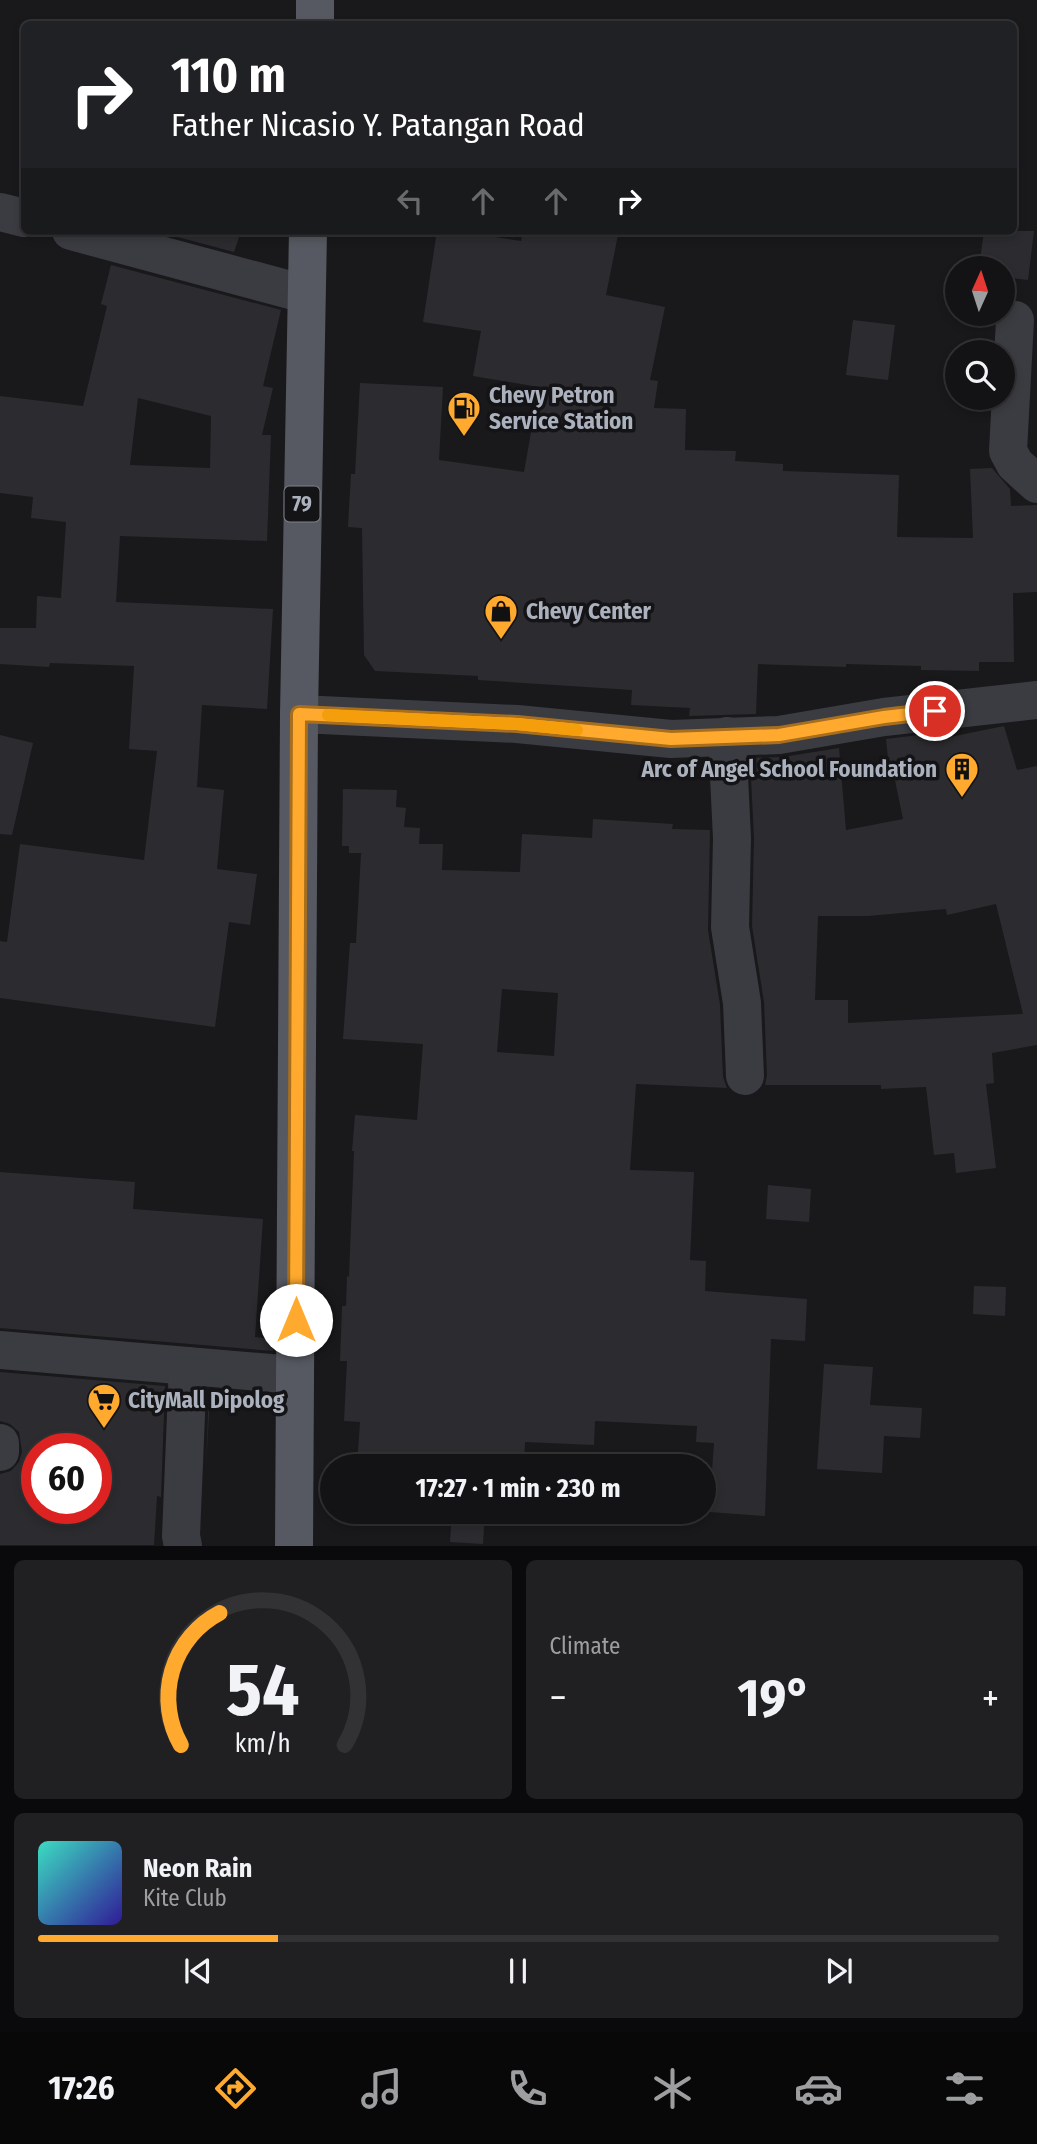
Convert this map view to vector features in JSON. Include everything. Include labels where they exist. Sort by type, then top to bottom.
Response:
[{"type":"main road","points":[[315,0],[315,21]]},
{"type":"main road","name":"79","points":[[294,1545],[299,714],[308,235]]},
{"type":"street","points":[[0,212],[21,217]]},
{"type":"street","points":[[86,235],[306,295]]},
{"type":"street","points":[[1015,326],[1008,451],[1015,464],[1037,484]]},
{"type":"street","points":[[299,714],[517,724],[671,739],[779,735],[884,717],[1037,700]]},
{"type":"street","points":[[727,736],[732,838],[730,927],[743,1003],[745,1076]]},
{"type":"street","points":[[0,1350],[295,1375]]},
{"type":"street","points":[[183,1545],[181,1536],[188,1366]]},
{"type":"street","points":[[0,1443],[0,1452]]},
{"type":"building","points":[[1017,231],[1034,231],[1028,280],[1015,278],[1015,256],[981,256],[983,235],[1017,235]]},
{"type":"building","points":[[170,235],[240,235],[234,252]]},
{"type":"building","points":[[436,235],[481,235],[521,241],[522,235],[618,235],[606,295],[665,307],[650,380],[658,381],[654,408],[686,409],[685,450],[736,451],[735,461],[783,464],[783,471],[899,475],[897,537],[973,538],[970,469],[992,468],[1010,489],[1011,506],[1037,505],[1037,592],[1013,593],[1014,662],[979,662],[979,671],[921,670],[921,666],[758,664],[756,714],[689,716],[690,708],[631,705],[632,690],[478,680],[478,676],[375,671],[364,655],[362,528],[348,527],[351,474],[355,474],[360,383],[443,387],[439,460],[524,472],[539,387],[473,376],[481,331],[423,322]]},
{"type":"building","points":[[111,265],[281,310],[263,386],[273,388],[262,435],[271,435],[267,541],[120,536],[116,602],[273,609],[267,709],[202,705],[197,787],[224,790],[217,869],[257,874],[250,925],[229,922],[215,1027],[0,998],[0,941],[7,942],[20,844],[144,860],[157,751],[129,749],[134,666],[50,663],[49,667],[0,664],[0,628],[36,628],[37,596],[61,598],[66,522],[31,518],[33,497],[0,493],[0,396],[83,406],[107,306],[101,304]],"holes":[[[138,398],[211,416],[210,468],[130,465]]]},
{"type":"building","points":[[853,320],[895,325],[888,380],[846,375]]},
{"type":"building","points":[[1004,726],[1017,770],[1037,766],[1037,1045],[992,1053],[994,1083],[986,1084],[996,1168],[956,1173],[954,1153],[934,1155],[926,1087],[881,1089],[881,1085],[765,1085],[767,1075],[764,1002],[752,926],[754,838],[750,758],[783,757],[839,748],[846,830],[903,819],[892,766],[889,767],[886,739],[944,732],[945,738]],"holes":[[[996,904],[1023,1014],[848,1023],[848,1000],[815,1000],[818,916],[868,916],[946,909],[947,915]]]},
{"type":"building","points":[[0,735],[33,743],[12,835],[0,834]]},
{"type":"building","points":[[343,789],[397,790],[396,807],[406,808],[404,827],[420,828],[419,844],[443,844],[442,870],[520,872],[522,834],[592,838],[593,819],[673,824],[672,829],[710,830],[708,930],[720,1005],[723,1077],[727,1088],[636,1084],[630,1170],[694,1172],[690,1260],[706,1261],[705,1291],[807,1299],[805,1341],[771,1339],[765,1516],[716,1512],[714,1443],[696,1442],[697,1426],[595,1421],[594,1445],[525,1442],[524,1454],[358,1454],[360,1422],[344,1421],[347,1361],[340,1361],[342,1306],[346,1306],[347,1276],[349,1277],[355,1115],[417,1120],[423,1044],[343,1039],[350,943],[356,943],[361,853],[349,853],[349,846],[342,846]],"holes":[[[502,989],[558,993],[554,1056],[497,1052]]]},
{"type":"building","points":[[0,1172],[135,1182],[133,1209],[263,1219],[255,1337],[273,1339],[273,1351],[0,1328]]},
{"type":"building","points":[[768,1185],[811,1189],[809,1222],[766,1219]]},
{"type":"building","points":[[974,1286],[1006,1287],[1005,1316],[973,1314]]},
{"type":"building","points":[[824,1364],[873,1367],[870,1405],[922,1408],[920,1438],[884,1436],[882,1473],[817,1469]]},
{"type":"building","points":[[0,1372],[165,1386],[161,1497],[157,1496],[154,1545],[0,1545],[0,1474],[11,1471],[21,1455],[21,1524],[112,1524],[112,1433],[21,1433],[21,1445],[19,1432],[10,1424],[0,1421]]},
{"type":"building","points":[[209,1390],[271,1395],[271,1400],[210,1396],[206,1467]]},
{"type":"building","points":[[451,1524],[484,1524],[483,1544],[450,1542]]},
{"type":"slow traffic","points":[[328,715],[517,724],[577,730]]},
{"type":"place","name":"Chevy Petron Service Station","points":[[464,438]]},
{"type":"place","name":"Chevy Center","points":[[501,641]]},
{"type":"place","name":"Arc of Angel School Foundation","points":[[962,799]]},
{"type":"place","name":"CityMall Dipolog","points":[[104,1430]]},
{"type":"route","points":[[296,1320],[299,714],[517,724],[671,739],[779,735],[935,711]]}]
